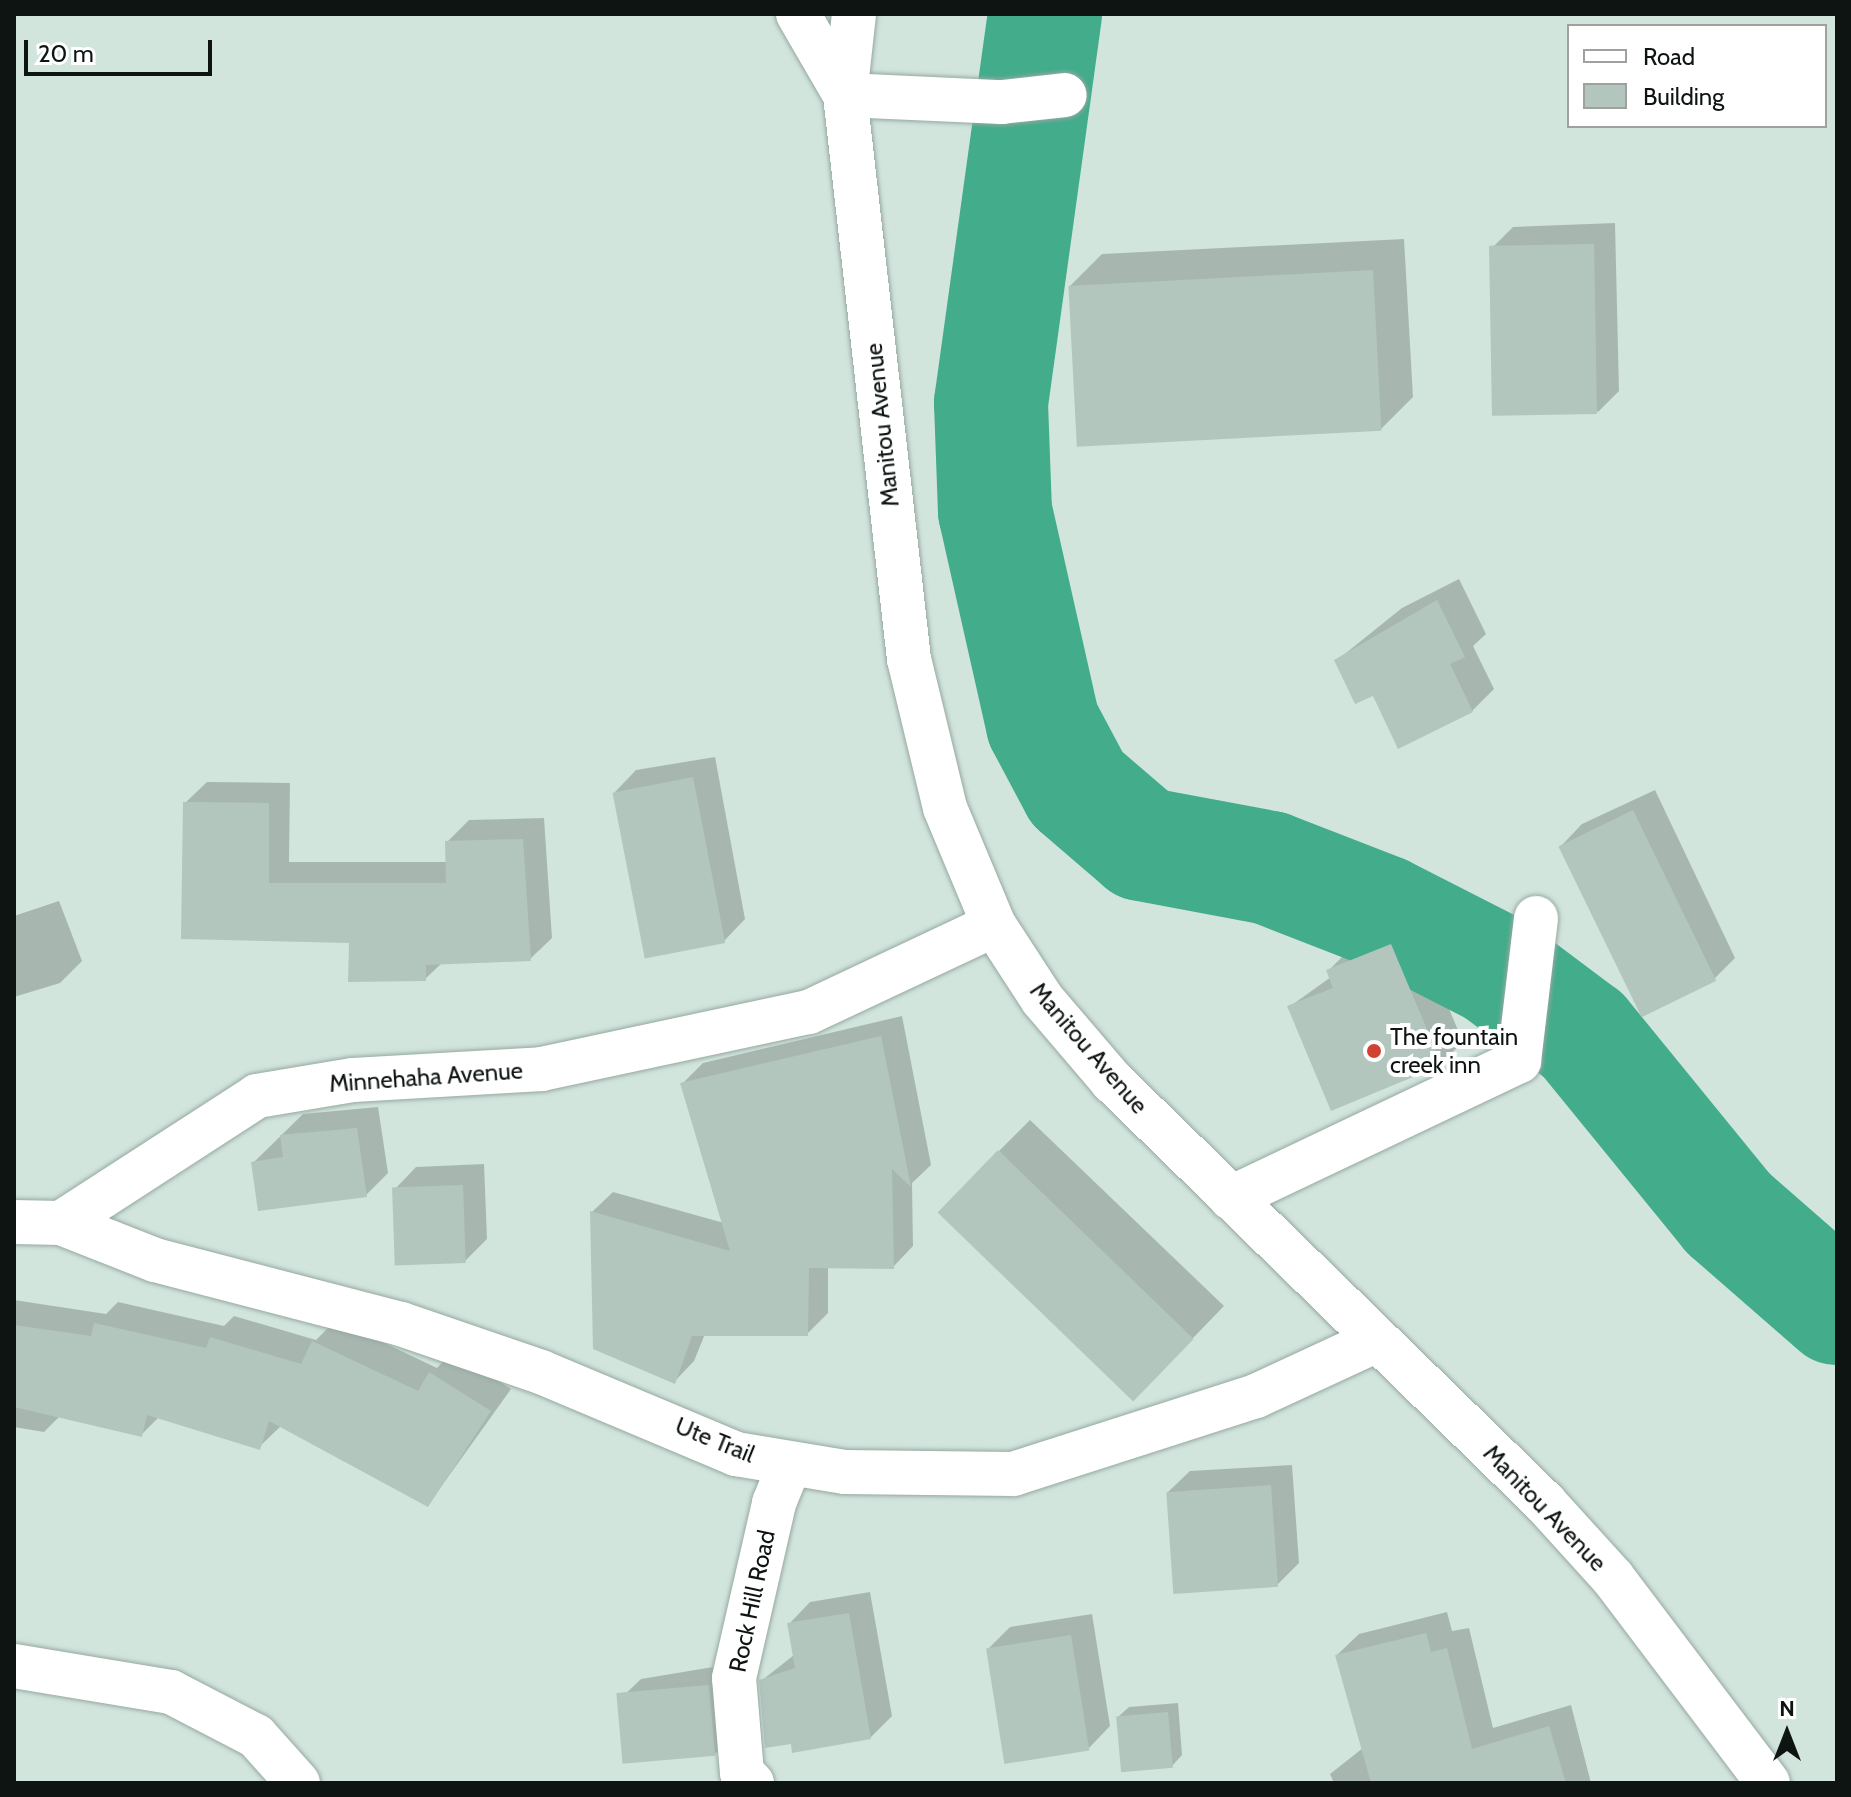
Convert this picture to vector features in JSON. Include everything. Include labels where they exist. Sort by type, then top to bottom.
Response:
[{"type":"street","name":"Manitou Avenue","points":[[798,14],[845,95]]},
{"type":"street","name":"Manitou Avenue","points":[[854,14],[845,95],[909,659],[945,808],[994,925],[1042,999],[1112,1081],[1613,1578],[1768,1783]]},
{"type":"street","points":[[845,95],[1002,102],[1065,95]]},
{"type":"street","points":[[1231,1198],[1519,1061],[1536,918]]},
{"type":"street","name":"Minnehaha Avenue","points":[[61,1223],[257,1096],[353,1080],[542,1069],[809,1012],[994,925]]},
{"type":"street","points":[[14,1222],[61,1223]]},
{"type":"street","name":"Ute Trail","points":[[61,1223],[155,1260],[401,1324],[645,1410],[736,1454],[789,1466],[1013,1474],[1256,1396],[1375,1341]]},
{"type":"street","name":"Rock Hill Road","points":[[752,1783],[742,1773],[734,1678],[774,1503],[789,1466]]},
{"type":"street","points":[[14,1666],[171,1692],[256,1736],[298,1783]]},
{"type":"building","points":[[1594,244],[1597,414],[1492,416],[1489,246]]},
{"type":"building","points":[[1373,270],[1381,431],[1077,447],[1068,286]]},
{"type":"building","points":[[1437,600],[1465,657],[1450,664],[1473,712],[1398,749],[1373,696],[1355,704],[1334,660]]},
{"type":"building","points":[[693,777],[725,943],[645,959],[613,793]]},
{"type":"building","points":[[183,802],[269,803],[269,883],[446,883],[445,841],[523,839],[531,961],[426,965],[426,981],[348,982],[349,943],[181,939]]},
{"type":"building","points":[[1633,810],[1716,981],[1642,1017],[1558,846]]},
{"type":"building","points":[[1391,944],[1442,1065],[1331,1111],[1287,1006],[1333,988],[1326,970]]},
{"type":"building","points":[[881,1036],[911,1187],[892,1169],[894,1269],[809,1268],[808,1336],[692,1336],[675,1384],[593,1349],[590,1211],[730,1251],[680,1083]]},
{"type":"building","points":[[357,1128],[367,1197],[258,1211],[251,1162],[283,1157],[280,1135]]},
{"type":"building","points":[[998,1150],[1194,1339],[1133,1402],[938,1213]]},
{"type":"building","points":[[463,1185],[466,1263],[395,1265],[392,1187]]},
{"type":"building","points":[[94,1323],[206,1348],[210,1337],[301,1364],[312,1341],[418,1391],[429,1372],[491,1411],[428,1507],[269,1421],[260,1450],[147,1415],[142,1437],[14,1407],[14,1325],[91,1336]]},
{"type":"building","points":[[1271,1485],[1278,1587],[1173,1594],[1166,1492]]},
{"type":"building","points":[[849,1613],[871,1739],[792,1753],[791,1744],[765,1748],[759,1680],[795,1668],[787,1623]]},
{"type":"building","points":[[1426,1633],[1431,1652],[1447,1648],[1472,1749],[1549,1726],[1566,1783],[1371,1783],[1335,1655]]},
{"type":"building","points":[[1071,1635],[1089,1751],[1004,1764],[986,1648]]},
{"type":"building","points":[[709,1685],[715,1756],[623,1764],[616,1693]]},
{"type":"building","points":[[1168,1712],[1173,1768],[1121,1772],[1116,1717]]},
{"type":"waterway","points":[[1045,14],[991,403],[995,511],[1043,724],[1077,788],[1142,844],[1270,868],[1383,912],[1495,969],[1583,1035],[1728,1213],[1837,1308]]},
{"type":"place","name":"The fountain creek inn","points":[[1374,1051]]}]
